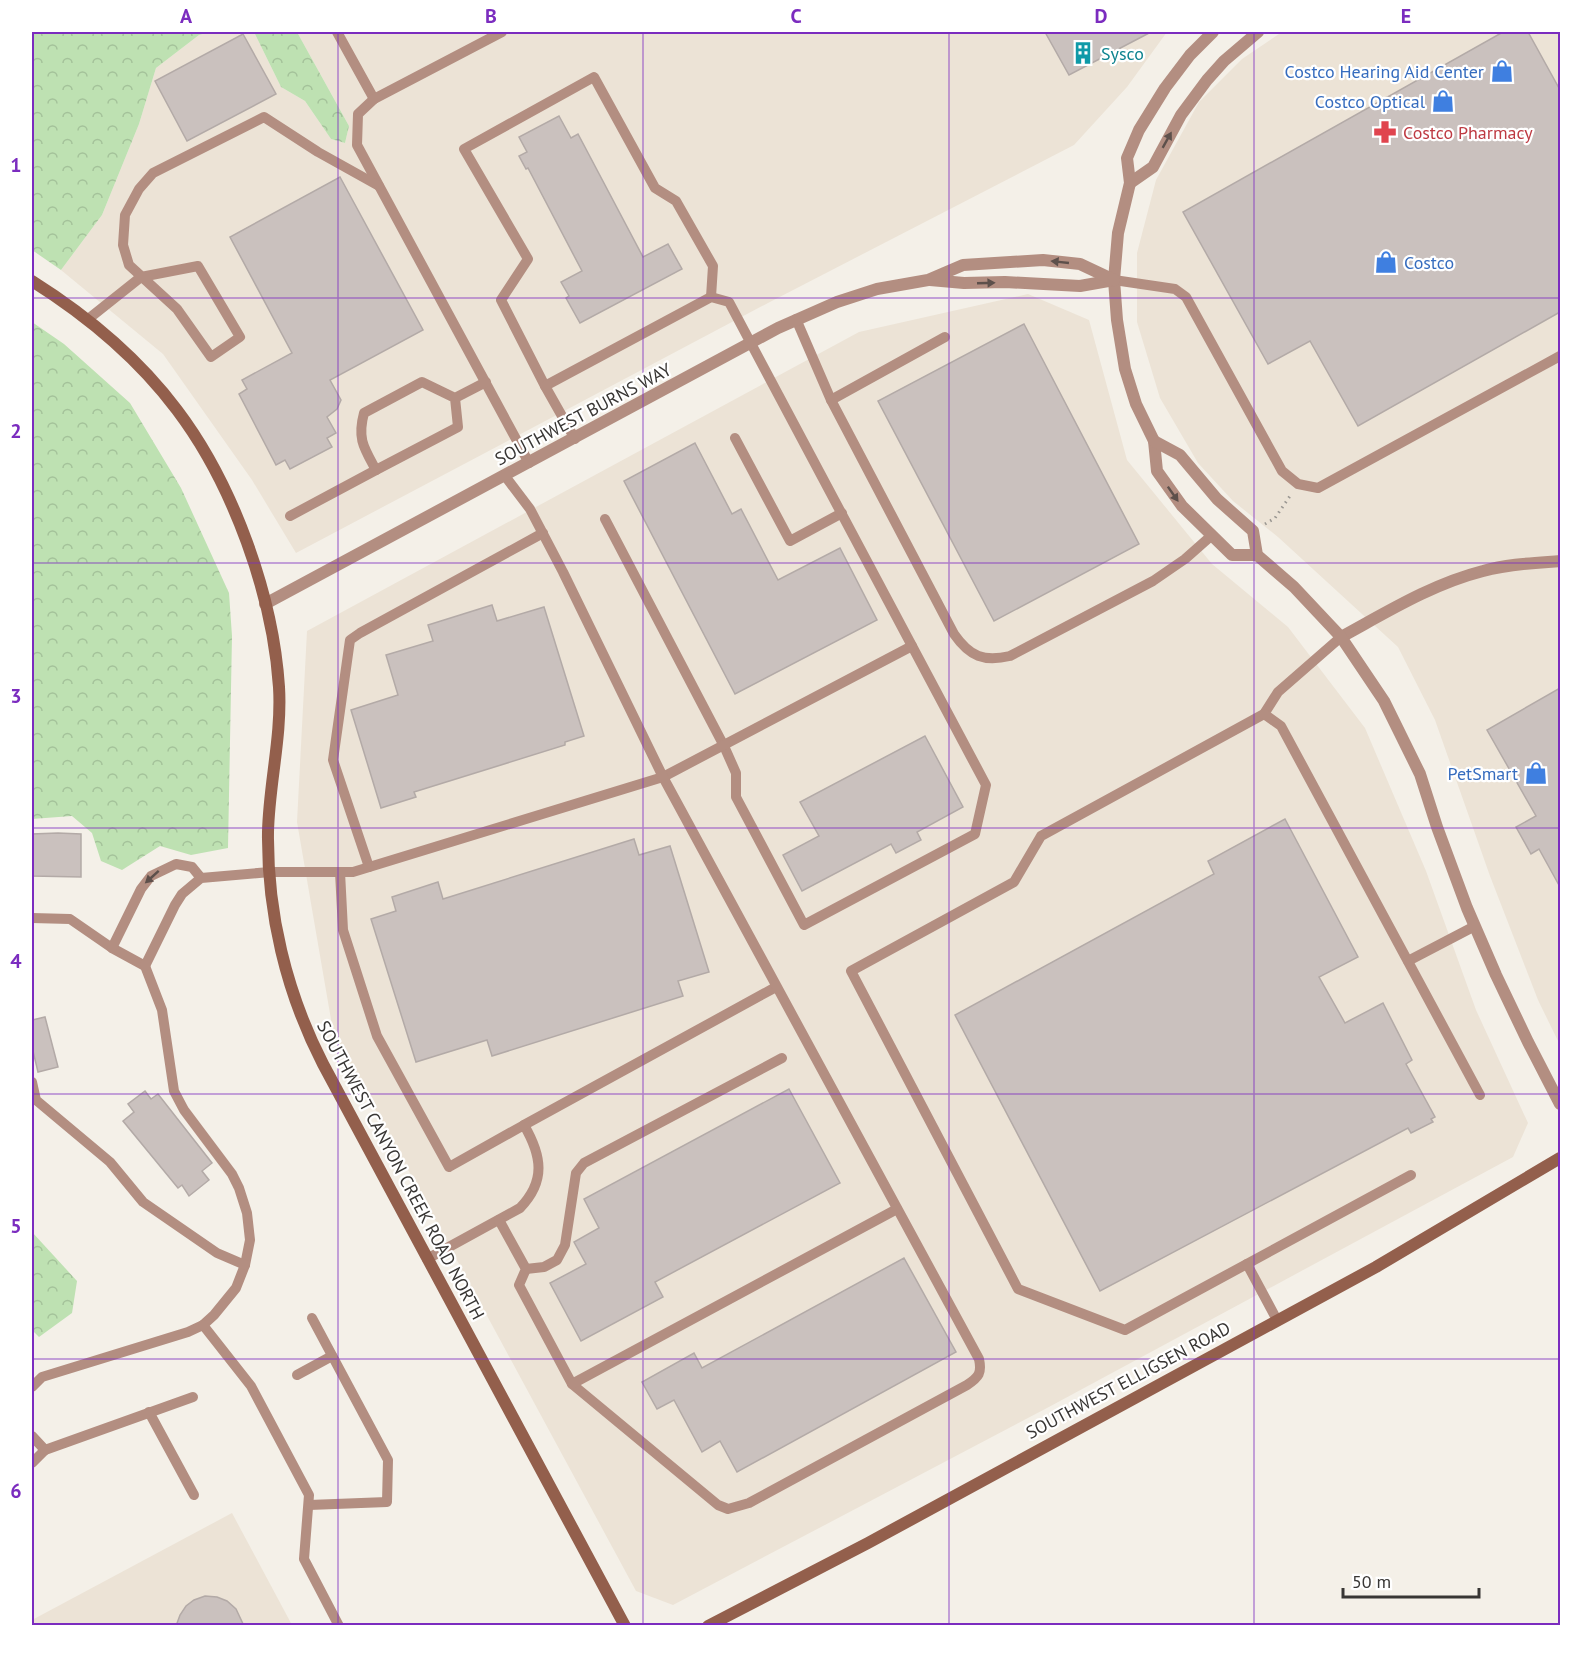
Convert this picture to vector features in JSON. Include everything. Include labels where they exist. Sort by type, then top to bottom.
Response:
[{"type":"main road","name":"SOUTHWEST CANYON CREEK ROAD NORTH","points":[[32,281],[87,320],[126,353],[144,372],[191,430],[226,492],[241,527],[265,604],[279,687],[276,756],[268,831],[270,872],[278,939],[300,1016],[322,1064],[625,1626]]},
{"type":"main road","name":"SOUTHWEST ELLIGSEN ROAD","points":[[708,1626],[868,1543],[1376,1267],[1560,1158]]},
{"type":"street","points":[[1213,32],[1190,55],[1165,88],[1139,130],[1127,158],[1130,183],[1118,233],[1114,280],[1117,320],[1125,369],[1136,404],[1154,441],[1157,471],[1182,506],[1232,555],[1257,555]]},
{"type":"street","points":[[1130,183],[1153,167],[1181,115],[1207,80],[1224,61],[1258,32]]},
{"type":"street","name":"SOUTHWEST BURNS WAY","points":[[265,604],[796,319],[837,302],[878,289],[928,280],[963,264],[1043,260],[1080,264],[1114,280]]},
{"type":"street","name":"SOUTHWEST BURNS WAY","points":[[928,280],[1080,286],[1114,280]]},
{"type":"street","points":[[1154,441],[1180,455],[1217,499],[1253,531],[1257,555],[1294,587],[1341,637],[1384,701],[1420,774],[1437,827],[1475,926],[1512,1010],[1560,1104]]},
{"type":"street","points":[[1341,637],[1414,597],[1457,579],[1501,567],[1560,561]]},
{"type":"lane","points":[[338,32],[374,99]]},
{"type":"lane","points":[[502,32],[374,99],[358,114],[357,144],[529,464]]},
{"type":"lane","points":[[575,439],[544,386],[501,300],[528,259],[464,149],[594,77],[655,188],[676,201],[713,266],[711,297]]},
{"type":"lane","points":[[87,320],[141,277],[198,266],[240,337],[211,357],[177,309],[141,277],[129,265],[123,245],[125,215],[139,189],[153,173],[264,117],[318,152],[379,186]]},
{"type":"lane","points":[[1114,280],[1175,289],[1186,297],[1282,471],[1298,484],[1318,488],[1560,356]]},
{"type":"lane","points":[[544,386],[711,297],[729,302],[986,785],[975,834],[804,925],[736,797],[736,773],[724,746],[605,519]]},
{"type":"lane","points":[[796,319],[831,400],[954,634],[963,646],[974,654],[998,659],[1010,656],[1153,581],[1185,559],[1211,536]]},
{"type":"lane","points":[[831,400],[945,338]]},
{"type":"lane","points":[[376,470],[361,441],[360,427],[364,413],[422,382],[455,399]]},
{"type":"lane","points":[[455,399],[486,382]]},
{"type":"lane","points":[[290,516],[458,427],[455,399]]},
{"type":"lane","points":[[735,438],[790,541],[842,513]]},
{"type":"lane","points":[[506,476],[530,509],[543,533],[663,777],[979,1359],[981,1370],[978,1378],[749,1503],[728,1509],[718,1505],[572,1384],[519,1285],[526,1269]]},
{"type":"lane","points":[[369,867],[333,760],[350,640],[543,533]]},
{"type":"lane","points":[[1341,637],[1278,692],[1264,714],[1041,836],[1014,882],[851,971],[1018,1288],[1125,1330],[1411,1174]]},
{"type":"lane","points":[[145,966],[182,894],[201,878],[270,872],[353,872],[663,777],[912,646]]},
{"type":"lane","points":[[1264,714],[1281,726],[1480,1095]]},
{"type":"lane","points":[[112,948],[141,888],[151,876],[176,864],[192,867],[201,878]]},
{"type":"lane","points":[[340,872],[343,930],[377,1036],[449,1167],[776,987]]},
{"type":"lane","points":[[32,921],[70,919],[112,948],[145,966],[162,1010],[174,1091],[184,1110],[240,1188],[248,1213],[250,1240],[245,1265],[236,1288],[203,1325],[188,1332],[42,1377],[32,1387]]},
{"type":"lane","points":[[1408,961],[1475,926]]},
{"type":"lane","points":[[526,1269],[544,1267],[557,1260],[565,1245],[576,1173],[584,1163],[782,1058]]},
{"type":"lane","points":[[32,1082],[36,1100],[110,1162],[143,1202],[217,1253],[245,1265]]},
{"type":"lane","points":[[427,1259],[520,1208],[531,1197],[538,1178],[539,1164],[535,1145],[524,1125]]},
{"type":"lane","points":[[572,1384],[897,1209]]},
{"type":"lane","points":[[499,1220],[526,1269]]},
{"type":"lane","points":[[1247,1264],[1276,1320]]},
{"type":"lane","points":[[309,1505],[387,1502],[388,1460],[312,1318]]},
{"type":"lane","points":[[203,1325],[251,1386],[309,1495],[304,1559],[339,1626]]},
{"type":"lane","points":[[297,1375],[332,1356]]},
{"type":"lane","points":[[32,1463],[45,1450],[193,1396]]},
{"type":"lane","points":[[149,1412],[194,1495]]},
{"type":"lane","points":[[32,1436],[45,1450]]},
{"type":"path","points":[[1275,518],[1284,506]]},
{"type":"shaded area","points":[[210,32],[254,32],[281,87],[305,101],[331,139],[345,143],[349,126],[297,32],[1167,32],[1127,87],[1074,145],[768,303],[296,553],[252,480],[163,354],[61,270],[102,215],[139,124],[156,68],[199,35]]},
{"type":"shaded area","points":[[1282,32],[1560,32],[1560,1045],[1538,1000],[1490,876],[1435,720],[1398,647],[1278,537],[1233,501],[1198,463],[1160,398],[1137,322],[1137,253],[1156,180],[1199,102],[1242,59]]},
{"type":"shaded area","points":[[1028,294],[1089,320],[1127,460],[1212,564],[1288,627],[1365,728],[1426,871],[1476,1010],[1528,1123],[1513,1157],[1047,1408],[673,1605],[636,1591],[333,1031],[297,822],[307,631],[859,332]]},
{"type":"shaded area","points":[[232,1513],[292,1625],[32,1626],[32,1620]]},
{"type":"green space","points":[[32,32],[210,32],[199,35],[156,68],[139,124],[102,215],[61,270],[32,250]]},
{"type":"green space","points":[[254,32],[297,32],[349,126],[345,143],[331,139],[305,101],[281,87]]},
{"type":"green space","points":[[32,322],[64,344],[130,403],[181,488],[229,593],[232,636],[228,848],[191,855],[160,846],[122,870],[101,861],[92,833],[72,816],[32,819]]},
{"type":"green space","points":[[32,1232],[77,1281],[72,1313],[39,1337],[32,1330]]},
{"type":"building","name":"Sysco","points":[[1045,32],[1151,32],[1069,75]]},
{"type":"building","name":"Costco","points":[[1503,32],[1528,32],[1560,90],[1560,312],[1358,426],[1310,341],[1268,364],[1183,212]]},
{"type":"building","points":[[243,34],[276,94],[187,141],[155,81]]},
{"type":"building","points":[[559,116],[571,138],[578,134],[643,257],[668,244],[682,269],[580,323],[566,298],[569,296],[561,282],[582,271],[528,168],[526,169],[519,156],[527,152],[519,137]]},
{"type":"building","points":[[340,177],[423,330],[330,380],[341,400],[337,409],[327,417],[336,433],[327,438],[332,447],[290,469],[285,460],[276,465],[239,394],[247,389],[242,380],[292,353],[230,237]]},
{"type":"building","points":[[1024,324],[1139,544],[994,621],[878,401]]},
{"type":"building","points":[[695,443],[732,514],[741,509],[778,580],[840,548],[877,620],[735,694],[624,481]]},
{"type":"building","points":[[492,605],[497,621],[544,607],[584,736],[565,742],[565,745],[414,792],[416,797],[381,808],[351,710],[398,695],[386,655],[433,641],[428,625]]},
{"type":"building","name":"PetSmart","points":[[1560,688],[1560,887],[1539,849],[1531,854],[1516,827],[1536,816],[1487,730]]},
{"type":"building","points":[[925,736],[963,807],[917,832],[921,840],[896,853],[891,844],[802,891],[783,855],[819,836],[800,802]]},
{"type":"building","points":[[1285,819],[1358,957],[1319,977],[1345,1023],[1383,1003],[1412,1060],[1406,1064],[1435,1117],[1431,1119],[1433,1122],[1411,1133],[1408,1128],[1100,1291],[955,1015],[1214,874],[1208,861]]},
{"type":"building","points":[[32,834],[81,834],[81,877],[32,876]]},
{"type":"building","points":[[634,839],[639,855],[670,846],[709,972],[678,981],[683,996],[492,1056],[487,1040],[416,1062],[371,919],[396,911],[392,897],[438,882],[443,899]]},
{"type":"building","points":[[45,1017],[58,1067],[38,1072],[32,1047],[32,1020]]},
{"type":"building","points":[[789,1089],[840,1183],[655,1282],[663,1297],[581,1341],[550,1283],[586,1264],[574,1242],[599,1228],[584,1199]]},
{"type":"building","points":[[145,1091],[151,1099],[158,1094],[212,1163],[202,1171],[209,1180],[189,1196],[182,1185],[178,1188],[123,1121],[134,1112],[128,1104]]},
{"type":"building","points":[[904,1258],[956,1352],[737,1472],[720,1441],[702,1452],[674,1400],[657,1409],[642,1382],[694,1353],[702,1368]]},
{"type":"building","points":[[205,1596],[227,1601],[236,1609],[244,1626],[176,1626],[186,1606]]},
{"type":"place","name":"Sysco","points":[[1083,53]]},
{"type":"place","name":"Costco Hearing Aid Center","points":[[1502,71]]},
{"type":"place","name":"Costco Optical","points":[[1443,101]]},
{"type":"place","name":"Costco Pharmacy","points":[[1385,132]]},
{"type":"place","name":"Costco","points":[[1386,262]]},
{"type":"place","name":"PetSmart","points":[[1536,773]]}]
